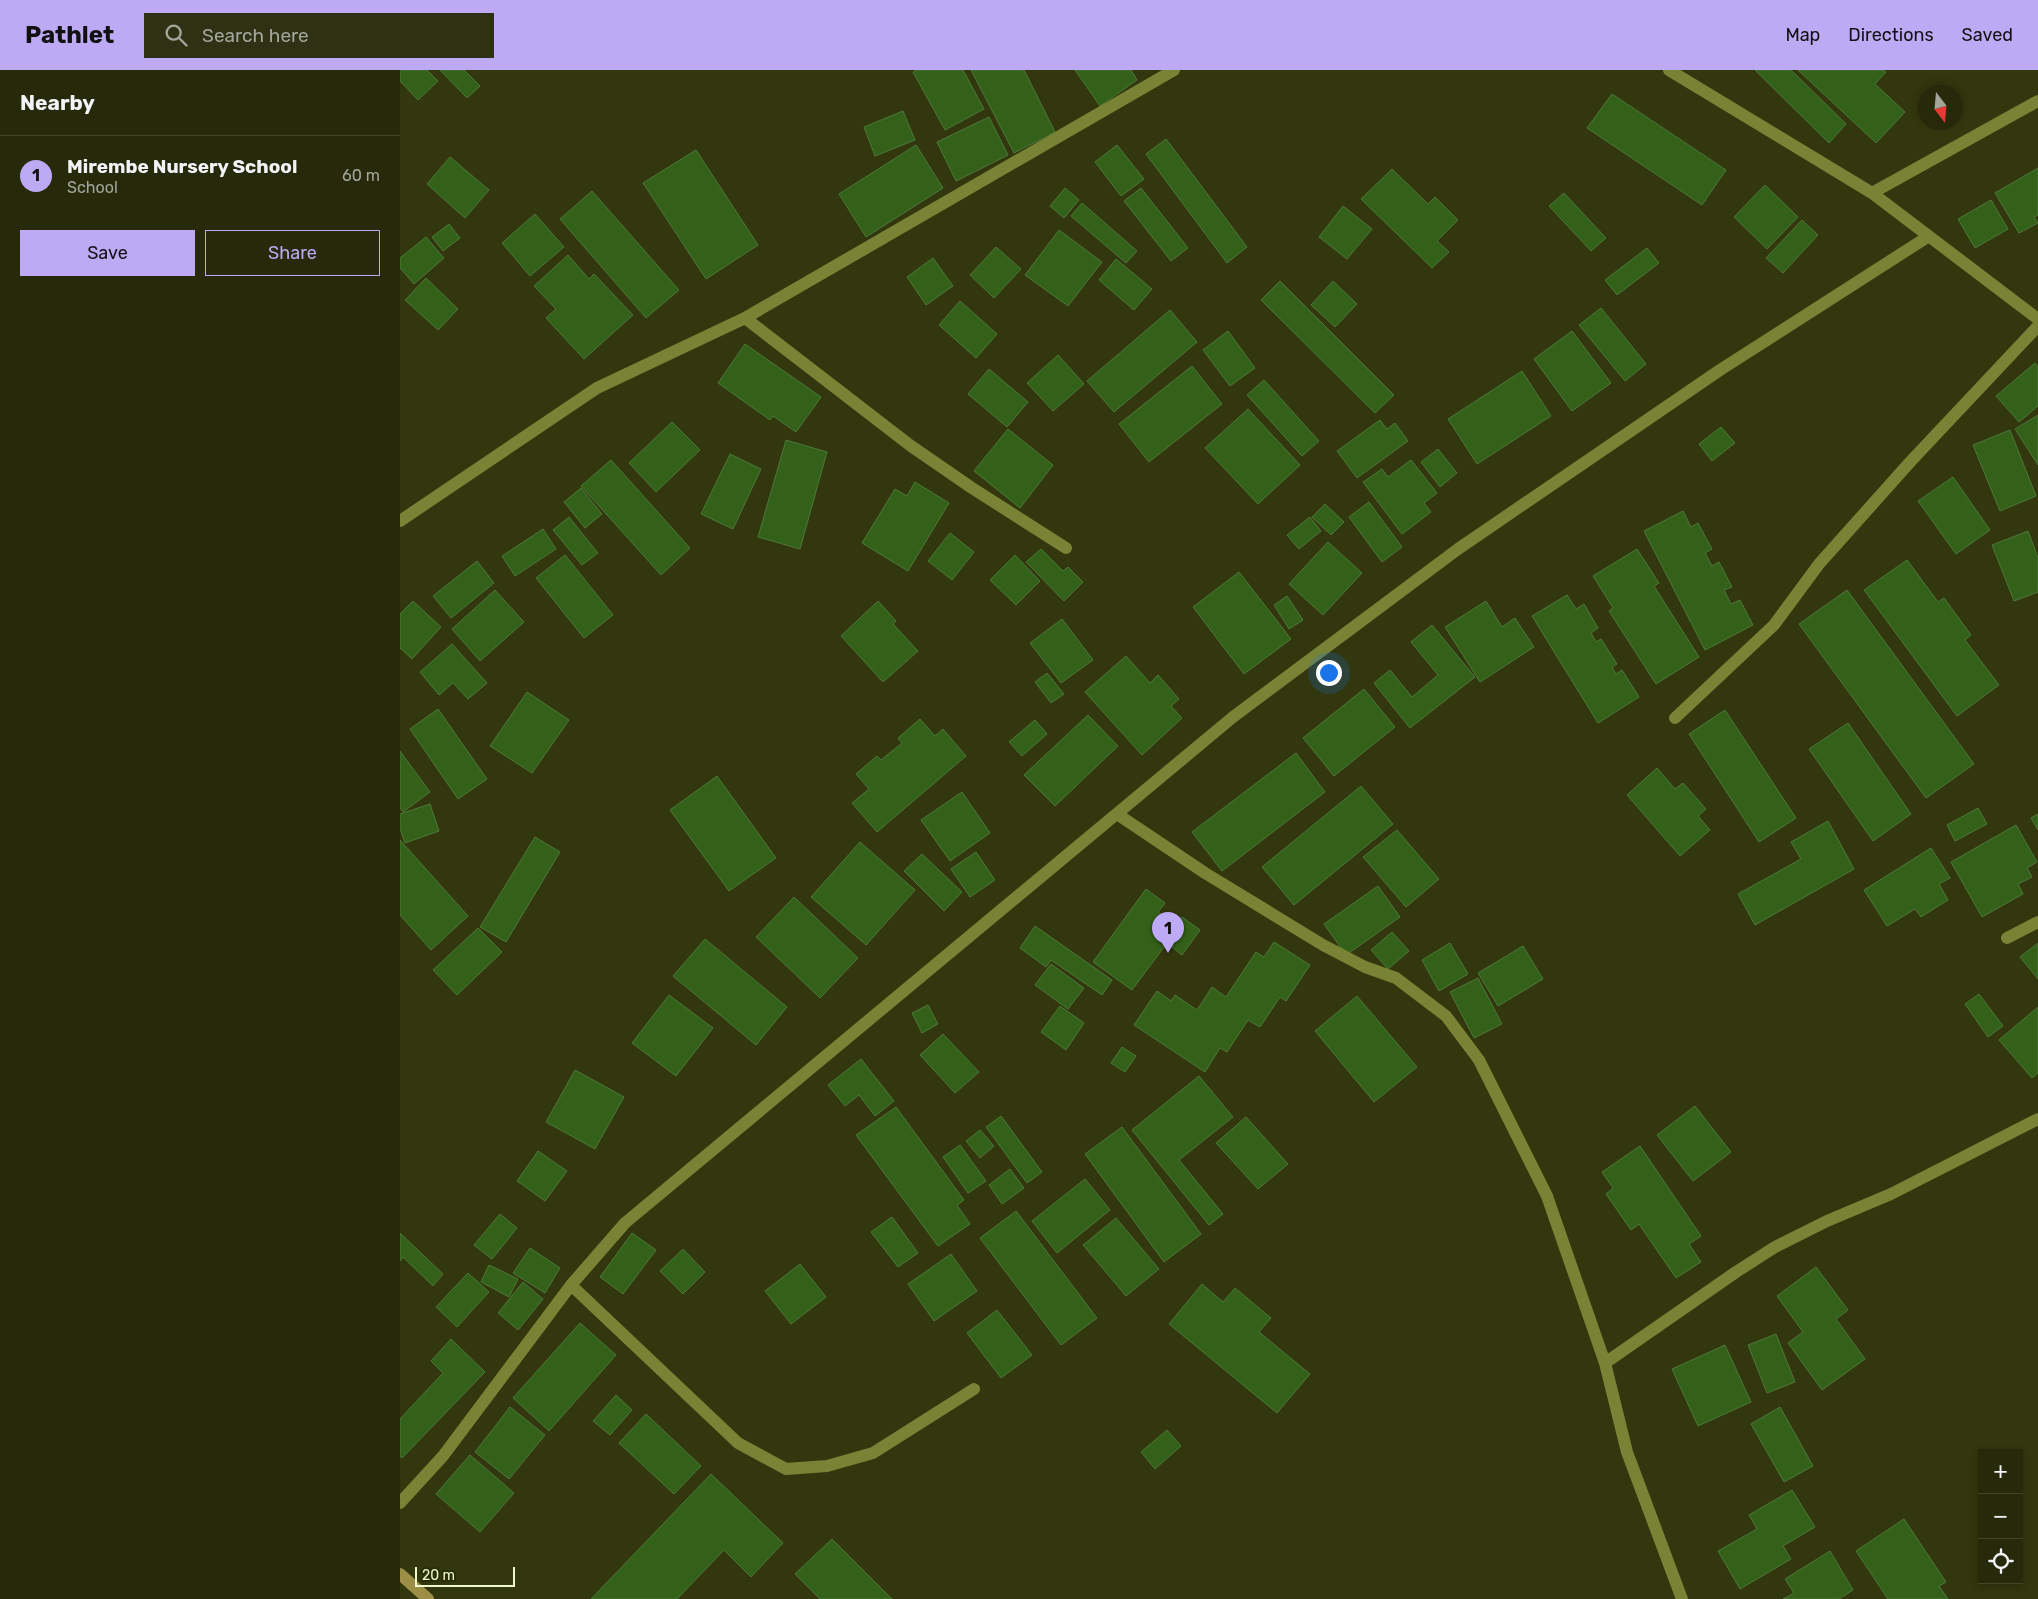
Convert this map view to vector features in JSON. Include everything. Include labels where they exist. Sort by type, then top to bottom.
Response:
[{"type":"main road","points":[[400,1574],[428,1599]]},
{"type":"street","points":[[400,521],[596,388],[745,318],[1174,70]]},
{"type":"street","points":[[1669,70],[1872,193],[2038,319]]},
{"type":"street","points":[[1872,193],[2038,101]]},
{"type":"street","points":[[400,1503],[442,1456],[571,1285],[625,1223],[1233,717],[1458,549],[1720,370],[1929,236]]},
{"type":"street","points":[[745,318],[911,446],[972,488],[1066,548]]},
{"type":"street","points":[[1675,718],[1774,625],[1826,557],[1911,461],[2038,326]]},
{"type":"street","points":[[1118,814],[1205,873],[1323,945],[1365,967],[1396,978],[1446,1016],[1479,1060],[1546,1196],[1605,1363],[1627,1452],[1682,1599]]},
{"type":"street","points":[[2007,938],[2038,922]]},
{"type":"street","points":[[1605,1363],[1736,1272],[1775,1248],[1827,1221],[1891,1194],[2038,1119]]},
{"type":"street","points":[[571,1285],[738,1442],[786,1469],[827,1466],[873,1453],[974,1389]]},
{"type":"building","points":[[400,70],[427,70],[438,81],[418,100],[400,81]]},
{"type":"building","points":[[440,70],[464,70],[480,86],[467,98]]},
{"type":"building","points":[[917,70],[963,70],[984,109],[945,130],[913,72]]},
{"type":"building","points":[[971,70],[1024,70],[1055,132],[1014,153]]},
{"type":"building","points":[[1075,70],[1131,70],[1137,80],[1100,106]]},
{"type":"building","points":[[1755,70],[1791,70],[1846,124],[1829,143]]},
{"type":"building","points":[[1798,70],[1883,70],[1886,72],[1875,84],[1905,112],[1876,143]]},
{"type":"building","points":[[1612,94],[1726,170],[1702,205],[1587,128]]},
{"type":"building","points":[[903,111],[915,140],[875,156],[864,127]]},
{"type":"building","points":[[989,117],[1008,155],[956,181],[937,142]]},
{"type":"building","points":[[1166,139],[1247,247],[1227,263],[1146,154]]},
{"type":"building","points":[[916,145],[943,188],[866,237],[839,194]]},
{"type":"building","points":[[1117,145],[1144,179],[1121,196],[1095,162]]},
{"type":"building","points":[[696,150],[758,245],[706,279],[643,183]]},
{"type":"building","points":[[450,157],[489,190],[465,218],[427,184]]},
{"type":"building","points":[[2038,168],[2038,215],[2034,217],[2038,223],[2019,233],[1995,193]]},
{"type":"building","points":[[1392,169],[1428,204],[1435,197],[1458,220],[1437,241],[1449,252],[1432,268],[1361,199]]},
{"type":"building","points":[[1765,185],[1798,217],[1767,249],[1734,217]]},
{"type":"building","points":[[1065,188],[1079,200],[1064,218],[1050,206]]},
{"type":"building","points":[[1141,188],[1188,248],[1171,261],[1124,201]]},
{"type":"building","points":[[592,191],[679,290],[646,318],[560,219]]},
{"type":"building","points":[[1564,193],[1606,238],[1591,251],[1549,206]]},
{"type":"building","points":[[1991,200],[2008,229],[1975,248],[1958,219]]},
{"type":"building","points":[[1082,203],[1137,251],[1126,263],[1071,216]]},
{"type":"building","points":[[1343,206],[1372,229],[1347,259],[1319,237]]},
{"type":"building","points":[[535,214],[564,247],[530,276],[502,243]]},
{"type":"building","points":[[1802,220],[1818,235],[1783,273],[1766,258]]},
{"type":"building","points":[[449,224],[460,238],[443,251],[432,237]]},
{"type":"building","points":[[1059,230],[1102,262],[1068,306],[1025,275]]},
{"type":"building","points":[[426,237],[444,258],[414,284],[400,268],[400,258]]},
{"type":"building","points":[[996,247],[1021,269],[994,298],[970,275]]},
{"type":"building","points":[[1647,248],[1659,263],[1617,295],[1605,280]]},
{"type":"building","points":[[568,255],[589,279],[594,274],[633,315],[584,359],[546,318],[556,309],[534,286]]},
{"type":"building","points":[[933,258],[953,286],[926,305],[907,277]]},
{"type":"building","points":[[1116,259],[1152,289],[1134,310],[1099,280]]},
{"type":"building","points":[[426,278],[458,309],[438,330],[405,300]]},
{"type":"building","points":[[1280,281],[1394,395],[1375,413],[1261,300]]},
{"type":"building","points":[[1333,281],[1357,304],[1335,327],[1311,305]]},
{"type":"building","points":[[960,301],[997,334],[976,358],[939,325]]},
{"type":"building","points":[[1601,308],[1646,364],[1625,381],[1579,325]]},
{"type":"building","points":[[1170,310],[1197,342],[1114,412],[1087,381]]},
{"type":"building","points":[[1228,331],[1255,368],[1230,386],[1203,350]]},
{"type":"building","points":[[1572,331],[1611,383],[1572,411],[1534,359]]},
{"type":"building","points":[[745,344],[821,397],[796,432],[773,416],[770,420],[718,383]]},
{"type":"building","points":[[1058,355],[1084,384],[1053,411],[1027,383]]},
{"type":"building","points":[[2035,363],[2038,367],[2038,406],[2019,422],[1996,396]]},
{"type":"building","points":[[1192,366],[1222,404],[1149,462],[1119,424]]},
{"type":"building","points":[[989,369],[1028,402],[1007,427],[968,394]]},
{"type":"building","points":[[1522,371],[1551,416],[1477,464],[1448,419]]},
{"type":"building","points":[[1264,380],[1319,441],[1302,456],[1247,395]]},
{"type":"building","points":[[1248,409],[1300,465],[1258,504],[1205,448]]},
{"type":"building","points":[[2038,415],[2038,465],[2015,429]]},
{"type":"building","points":[[1380,420],[1387,429],[1395,423],[1408,441],[1357,478],[1337,451]]},
{"type":"building","points":[[672,422],[700,450],[656,492],[629,463]]},
{"type":"building","points":[[1721,427],[1735,443],[1712,461],[1699,444]]},
{"type":"building","points":[[1008,429],[1053,465],[1020,508],[974,471]]},
{"type":"building","points":[[2010,430],[2036,496],[2000,511],[1973,445]]},
{"type":"building","points":[[786,440],[827,452],[800,549],[758,537]]},
{"type":"building","points":[[1438,449],[1457,473],[1440,487],[1421,462]]},
{"type":"building","points":[[730,454],[761,469],[733,529],[701,514]]},
{"type":"building","points":[[611,460],[690,548],[661,575],[581,486]]},
{"type":"building","points":[[1411,460],[1437,493],[1424,503],[1431,512],[1402,534],[1363,482],[1382,469],[1388,477]]},
{"type":"building","points":[[1953,477],[1990,530],[1956,554],[1918,501]]},
{"type":"building","points":[[915,482],[949,503],[908,571],[862,543],[895,489],[907,496]]},
{"type":"building","points":[[581,488],[602,514],[585,528],[564,502]]},
{"type":"building","points":[[1369,502],[1402,547],[1382,562],[1349,517]]},
{"type":"building","points":[[1325,504],[1344,522],[1331,535],[1312,517]]},
{"type":"building","points":[[1683,511],[1691,527],[1698,523],[1712,549],[1705,553],[1712,566],[1719,562],[1732,587],[1724,590],[1731,604],[1740,600],[1753,625],[1705,650],[1644,531]]},
{"type":"building","points":[[569,517],[598,553],[582,565],[553,530]]},
{"type":"building","points":[[1310,517],[1321,531],[1299,549],[1287,535]]},
{"type":"building","points":[[543,529],[556,549],[515,576],[502,556]]},
{"type":"building","points":[[2028,531],[2038,558],[2038,592],[2014,601],[1992,545]]},
{"type":"building","points":[[950,533],[974,552],[952,580],[928,561]]},
{"type":"building","points":[[1328,542],[1362,573],[1323,615],[1289,584]]},
{"type":"building","points":[[1041,549],[1063,571],[1068,567],[1083,582],[1064,601],[1026,562]]},
{"type":"building","points":[[1637,549],[1659,583],[1654,586],[1699,657],[1656,684],[1609,611],[1613,608],[1593,576]]},
{"type":"building","points":[[565,555],[613,615],[584,638],[536,578]]},
{"type":"building","points":[[1015,555],[1040,581],[1016,605],[990,580]]},
{"type":"building","points":[[1907,560],[1938,602],[1944,598],[1971,635],[1965,640],[1999,685],[1957,716],[1864,590]]},
{"type":"building","points":[[477,561],[494,583],[451,618],[433,596]]},
{"type":"building","points":[[1239,572],[1291,639],[1244,674],[1193,607]]},
{"type":"building","points":[[495,590],[524,622],[480,661],[452,629]]},
{"type":"building","points":[[1847,590],[1974,764],[1926,798],[1799,624]]},
{"type":"building","points":[[1567,595],[1576,609],[1584,604],[1598,628],[1591,633],[1596,642],[1601,639],[1617,664],[1612,667],[1616,674],[1622,670],[1639,697],[1598,723],[1532,616]]},
{"type":"building","points":[[1287,596],[1303,620],[1289,629],[1274,605]]},
{"type":"building","points":[[413,601],[441,627],[412,659],[400,648],[400,614]]},
{"type":"building","points":[[878,601],[896,621],[893,624],[918,651],[883,682],[841,636]]},
{"type":"building","points":[[1486,601],[1502,627],[1515,618],[1534,647],[1480,682],[1445,627]]},
{"type":"building","points":[[1062,619],[1093,660],[1061,683],[1030,643]]},
{"type":"building","points":[[1432,625],[1475,677],[1410,728],[1374,683],[1390,670],[1412,697],[1438,675],[1411,642]]},
{"type":"building","points":[[452,644],[487,683],[468,699],[453,683],[439,695],[420,672]]},
{"type":"building","points":[[1126,656],[1150,683],[1158,675],[1179,699],[1171,706],[1182,718],[1142,755],[1085,692]]},
{"type":"building","points":[[1047,673],[1064,694],[1051,703],[1035,682]]},
{"type":"building","points":[[1364,689],[1395,727],[1334,776],[1303,738]]},
{"type":"building","points":[[527,692],[569,720],[532,773],[490,746]]},
{"type":"building","points":[[438,709],[487,779],[458,799],[410,729]]},
{"type":"building","points":[[1725,710],[1796,818],[1759,842],[1689,734]]},
{"type":"building","points":[[1088,715],[1118,746],[1055,806],[1024,775]]},
{"type":"building","points":[[920,719],[935,736],[943,729],[966,756],[877,832],[852,803],[869,789],[856,774],[877,756],[881,760],[902,743],[898,738]]},
{"type":"building","points":[[1035,720],[1047,734],[1022,756],[1009,742]]},
{"type":"building","points":[[1848,723],[1911,814],[1873,841],[1809,749]]},
{"type":"building","points":[[400,751],[430,792],[403,812],[400,808]]},
{"type":"building","points":[[1296,753],[1325,792],[1222,871],[1192,832]]},
{"type":"building","points":[[1657,768],[1675,789],[1683,783],[1706,809],[1698,816],[1710,830],[1680,856],[1627,795]]},
{"type":"building","points":[[717,776],[776,858],[729,891],[670,810]]},
{"type":"building","points":[[1361,786],[1393,824],[1294,905],[1262,867]]},
{"type":"building","points":[[962,792],[990,833],[950,861],[921,820]]},
{"type":"building","points":[[430,804],[439,831],[405,843],[400,828],[400,814]]},
{"type":"building","points":[[1978,808],[1987,824],[1955,841],[1947,825]]},
{"type":"building","points":[[2038,814],[2038,830],[2031,818]]},
{"type":"building","points":[[1828,821],[1854,869],[1755,925],[1738,894],[1801,859],[1791,842]]},
{"type":"building","points":[[2016,825],[2037,862],[2027,868],[2032,877],[2018,884],[2023,894],[1982,917],[1951,862]]},
{"type":"building","points":[[1397,830],[1439,879],[1406,907],[1363,857]]},
{"type":"building","points":[[535,837],[560,852],[506,942],[480,927]]},
{"type":"building","points":[[400,840],[468,916],[431,950],[400,915]]},
{"type":"building","points":[[860,842],[915,890],[866,945],[811,897]]},
{"type":"building","points":[[1931,848],[1950,878],[1939,884],[1948,900],[1921,917],[1915,909],[1887,926],[1864,890]]},
{"type":"building","points":[[976,852],[995,880],[970,897],[951,869]]},
{"type":"building","points":[[922,854],[962,892],[944,911],[904,871]]},
{"type":"building","points":[[1378,886],[1400,917],[1346,955],[1324,924]]},
{"type":"building","points":[[1146,889],[1165,903],[1158,912],[1176,925],[1182,917],[1200,930],[1182,955],[1167,943],[1132,990],[1093,962]]},
{"type":"building","points":[[794,897],[858,958],[820,998],[756,937]]},
{"type":"building","points":[[1035,926],[1112,980],[1102,995],[1051,960],[1046,967],[1020,948]]},
{"type":"building","points":[[478,928],[502,952],[457,995],[433,970]]},
{"type":"building","points":[[1392,932],[1409,951],[1388,969],[1371,950]]},
{"type":"building","points":[[705,939],[787,1007],[756,1045],[673,976]]},
{"type":"building","points":[[1274,942],[1310,965],[1286,1001],[1280,997],[1260,1027],[1248,1020],[1227,1052],[1220,1048],[1205,1072],[1134,1025],[1157,991],[1171,1001],[1175,995],[1197,1010],[1212,987],[1226,997],[1256,952],[1264,957]]},
{"type":"building","points":[[1450,943],[1468,974],[1439,991],[1422,960]]},
{"type":"building","points":[[2038,943],[2038,979],[2020,957]]},
{"type":"building","points":[[1523,946],[1543,979],[1498,1006],[1478,973]]},
{"type":"building","points":[[1051,964],[1084,988],[1068,1009],[1035,985]]},
{"type":"building","points":[[1478,978],[1502,1024],[1474,1038],[1450,992]]},
{"type":"building","points":[[1979,994],[2003,1026],[1988,1037],[1965,1004]]},
{"type":"building","points":[[669,995],[713,1028],[676,1076],[632,1043]]},
{"type":"building","points":[[1357,996],[1417,1067],[1374,1102],[1315,1031]]},
{"type":"building","points":[[928,1005],[938,1024],[922,1033],[912,1013]]},
{"type":"building","points":[[1060,1006],[1084,1023],[1066,1050],[1041,1032]]},
{"type":"building","points":[[2038,1007],[2038,1073],[2032,1078],[1999,1040]]},
{"type":"building","points":[[943,1034],[979,1072],[955,1093],[920,1055]]},
{"type":"building","points":[[1122,1047],[1136,1056],[1125,1072],[1111,1063]]},
{"type":"building","points":[[861,1059],[894,1101],[875,1116],[859,1095],[845,1106],[828,1085]]},
{"type":"building","points":[[575,1070],[624,1097],[595,1149],[546,1122]]},
{"type":"building","points":[[1199,1076],[1233,1117],[1179,1160],[1223,1214],[1209,1225],[1132,1130]]},
{"type":"building","points":[[1695,1106],[1731,1152],[1693,1181],[1657,1135]]},
{"type":"building","points":[[896,1107],[964,1200],[957,1205],[970,1224],[938,1246],[856,1135]]},
{"type":"building","points":[[1001,1116],[1042,1172],[1027,1183],[986,1127]]},
{"type":"building","points":[[1246,1117],[1288,1164],[1258,1189],[1216,1143]]},
{"type":"building","points":[[1122,1127],[1201,1234],[1164,1262],[1085,1154]]},
{"type":"building","points":[[980,1130],[994,1146],[980,1158],[966,1141]]},
{"type":"building","points":[[960,1145],[986,1181],[968,1193],[943,1157]]},
{"type":"building","points":[[1640,1146],[1701,1236],[1689,1244],[1701,1262],[1676,1278],[1639,1224],[1631,1230],[1606,1194],[1613,1188],[1602,1172]]},
{"type":"building","points":[[538,1151],[567,1171],[545,1201],[517,1181]]},
{"type":"building","points":[[1010,1169],[1024,1188],[1002,1204],[989,1185]]},
{"type":"building","points":[[1085,1179],[1110,1210],[1057,1253],[1032,1221]]},
{"type":"building","points":[[1016,1211],[1097,1318],[1061,1345],[980,1238]]},
{"type":"building","points":[[500,1214],[517,1228],[492,1259],[474,1245]]},
{"type":"building","points":[[892,1217],[918,1253],[898,1267],[871,1232]]},
{"type":"building","points":[[1116,1218],[1159,1269],[1126,1296],[1083,1245]]},
{"type":"building","points":[[400,1233],[443,1274],[433,1286],[403,1257],[400,1261]]},
{"type":"building","points":[[632,1233],[656,1250],[623,1294],[600,1277]]},
{"type":"building","points":[[530,1248],[560,1268],[545,1293],[513,1273]]},
{"type":"building","points":[[683,1249],[705,1272],[683,1294],[660,1271]]},
{"type":"building","points":[[951,1254],[977,1291],[934,1321],[908,1284]]},
{"type":"building","points":[[800,1264],[826,1297],[791,1324],[765,1291]]},
{"type":"building","points":[[489,1265],[518,1279],[509,1297],[481,1282]]},
{"type":"building","points":[[1816,1267],[1848,1310],[1836,1319],[1865,1359],[1822,1390],[1788,1343],[1803,1332],[1777,1296]]},
{"type":"building","points":[[468,1273],[489,1292],[457,1327],[436,1307]]},
{"type":"building","points":[[523,1282],[543,1299],[518,1330],[498,1313]]},
{"type":"building","points":[[1202,1284],[1223,1302],[1235,1288],[1271,1318],[1259,1332],[1310,1374],[1277,1413],[1169,1324]]},
{"type":"building","points":[[997,1310],[1032,1355],[1001,1378],[967,1333]]},
{"type":"building","points":[[580,1323],[616,1355],[549,1431],[513,1398]]},
{"type":"building","points":[[1776,1334],[1795,1382],[1767,1393],[1748,1345]]},
{"type":"building","points":[[451,1339],[485,1372],[402,1458],[400,1456],[400,1419],[443,1373],[431,1361]]},
{"type":"building","points":[[1725,1345],[1751,1402],[1698,1426],[1672,1369]]},
{"type":"building","points":[[616,1395],[632,1410],[610,1435],[593,1421]]},
{"type":"building","points":[[510,1407],[545,1435],[509,1479],[475,1452]]},
{"type":"building","points":[[1780,1407],[1813,1466],[1784,1482],[1751,1424]]},
{"type":"building","points":[[646,1414],[701,1466],[674,1494],[619,1443]]},
{"type":"building","points":[[1167,1430],[1181,1446],[1155,1469],[1141,1452]]},
{"type":"building","points":[[470,1455],[514,1493],[480,1532],[436,1494]]},
{"type":"building","points":[[711,1474],[783,1543],[751,1577],[724,1550],[677,1599],[591,1599]]},
{"type":"building","points":[[1792,1490],[1815,1527],[1783,1546],[1791,1559],[1740,1589],[1718,1551],[1757,1529],[1749,1515]]},
{"type":"building","points":[[1904,1519],[1946,1582],[1939,1586],[1948,1599],[1888,1599],[1856,1551]]},
{"type":"building","points":[[832,1539],[892,1599],[820,1599],[795,1574]]},
{"type":"building","points":[[1830,1551],[1853,1590],[1839,1599],[1783,1599],[1794,1593],[1785,1579]]},
{"type":"place","name":"Mirembe Nursery School","points":[[1168,953]]}]
